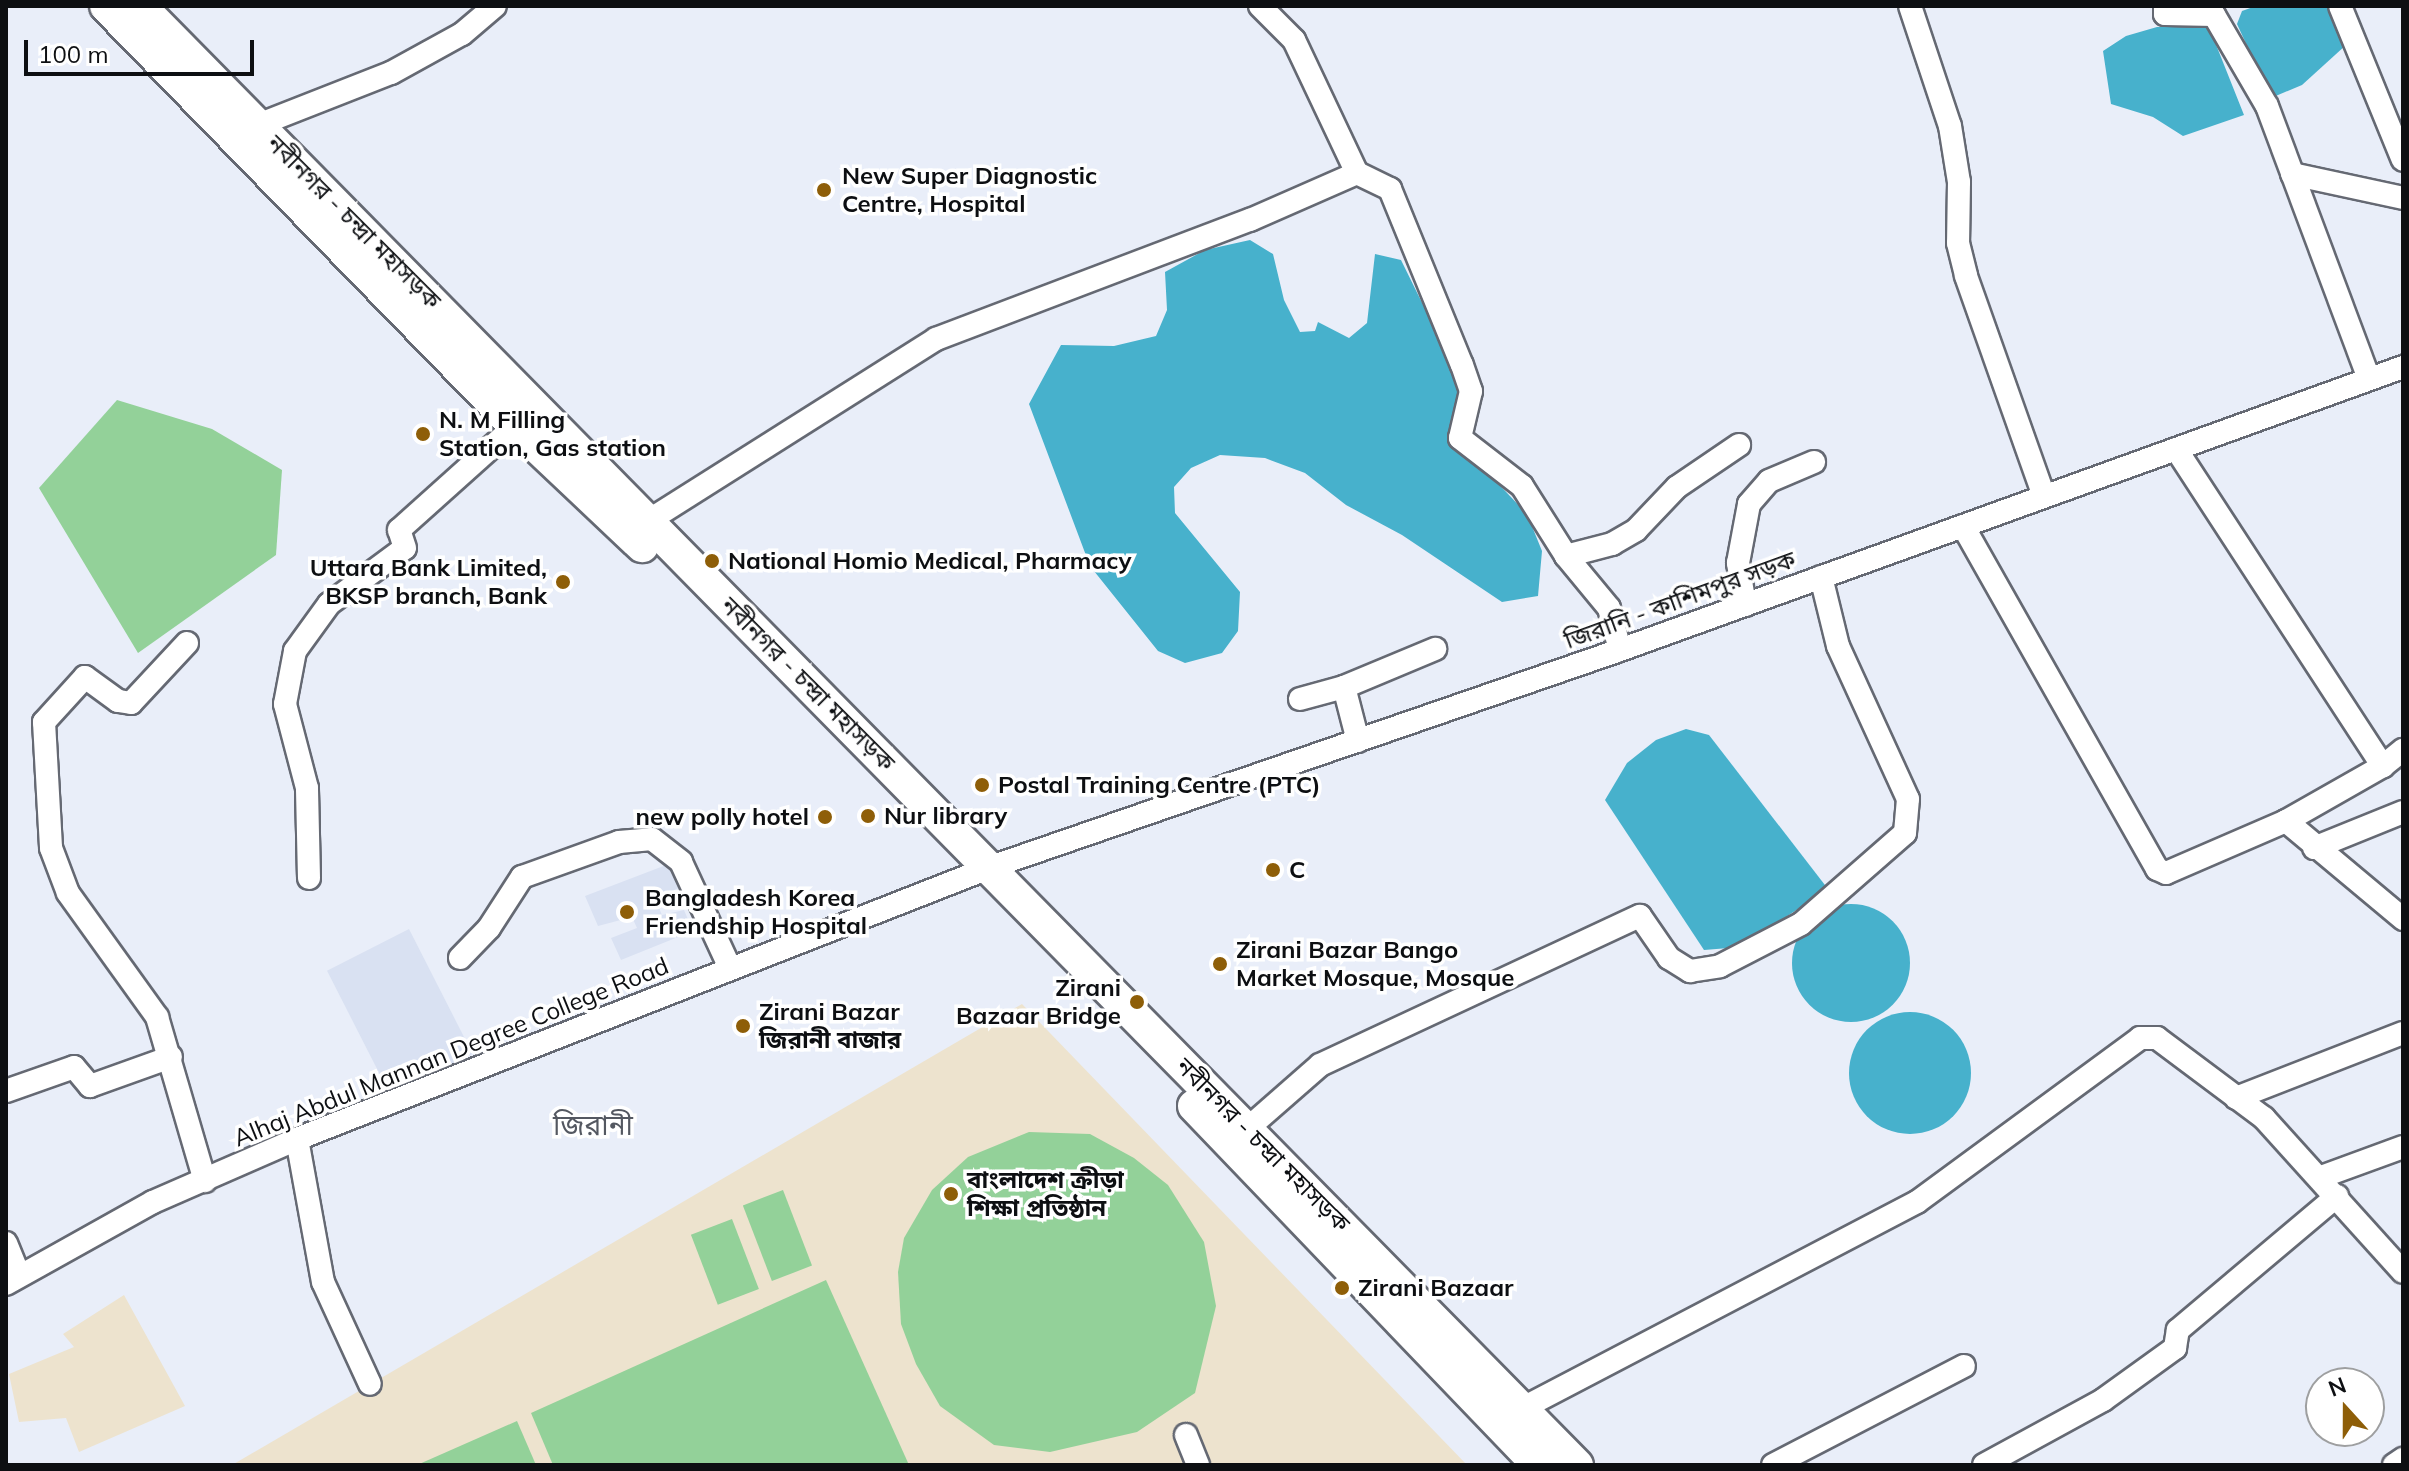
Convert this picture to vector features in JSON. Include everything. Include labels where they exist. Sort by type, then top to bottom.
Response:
[{"type":"highway","name":"নবীনগর - চন্দ্রা মহাসড়ক","points":[[106,6],[515,426],[637,528]]},
{"type":"highway","name":"নবীনগর - চন্দ্রা মহাসড়ক","points":[[140,6],[258,125],[637,528],[981,871],[1247,1129],[1577,1465]]},
{"type":"highway","name":"নবীনগর - চন্দ্রা মহাসড়ক","points":[[981,871],[1538,1465]]},
{"type":"street","points":[[258,125],[391,73],[462,34],[495,6]]},
{"type":"street","points":[[1260,6],[1294,40],[1357,173],[1390,189],[1471,391],[1460,438],[1522,486],[1566,556],[1609,608],[1620,650]]},
{"type":"street","points":[[1910,6],[1950,126],[1959,182],[1958,243],[1966,276],[2044,496]]},
{"type":"street","points":[[2165,6],[2165,14],[2214,15],[2267,106],[2369,379]]},
{"type":"street","points":[[2340,6],[2403,160]]},
{"type":"street","points":[[637,528],[936,339],[1264,214],[1357,173]]},
{"type":"street","points":[[2292,174],[2403,198]]},
{"type":"street","name":"জিরানি - কাশিমপুর সড়ক","points":[[981,871],[1620,650],[2403,367]]},
{"type":"street","points":[[309,878],[307,788],[285,704],[295,651],[329,604],[405,548],[399,530],[515,426]]},
{"type":"street","points":[[1566,556],[1612,544],[1636,530],[1677,487],[1739,445]]},
{"type":"street","points":[[2176,449],[2383,766]]},
{"type":"street","points":[[1745,605],[1738,563],[1749,504],[1769,481],[1814,462]]},
{"type":"street","points":[[1963,526],[2157,869],[2166,873],[2286,821],[2383,766],[2403,750]]},
{"type":"street","points":[[1247,1129],[1320,1065],[1640,916],[1669,958],[1690,971],[1720,966],[1801,924],[1905,833],[1908,799],[1838,646],[1821,577]]},
{"type":"street","points":[[187,643],[131,703],[118,701],[85,677],[44,722],[51,848],[68,893],[157,1017],[205,1181]]},
{"type":"street","points":[[1300,699],[1344,687],[1435,649]]},
{"type":"street","points":[[1344,687],[1358,741]]},
{"type":"street","points":[[2314,848],[2403,812]]},
{"type":"street","points":[[2286,821],[2314,848],[2403,919]]},
{"type":"street","points":[[460,958],[489,928],[522,877],[619,842],[652,839],[681,862],[730,968]]},
{"type":"street","name":"Alhaj Abdul Mannan Degree College Road","points":[[12,1280],[153,1202],[297,1139],[981,871]]},
{"type":"street","points":[[2236,1098],[2403,1033]]},
{"type":"street","points":[[1523,1408],[1917,1202],[2140,1038],[2157,1038],[2264,1118],[2400,1264]]},
{"type":"street","points":[[6,1091],[74,1067],[90,1086],[171,1057]]},
{"type":"street","points":[[297,1139],[323,1282],[370,1384]]},
{"type":"street","points":[[2321,1177],[2403,1147]]},
{"type":"street","points":[[1984,1465],[2103,1400],[2175,1348],[2178,1330],[2337,1196]]},
{"type":"street","points":[[6,1243],[12,1280]]},
{"type":"street","points":[[1773,1465],[1964,1366]]},
{"type":"street","points":[[1186,1435],[1198,1465]]},
{"type":"street","points":[[2394,1465],[2403,1459]]},
{"type":"shaded area","name":"Bangladesh Korea Friendship Hospital","points":[[674,862],[683,886],[655,899],[662,915],[684,910],[693,931],[621,960],[611,938],[637,928],[632,917],[598,926],[585,896]]},
{"type":"shaded area","points":[[409,929],[473,1054],[391,1096],[327,971]]},
{"type":"shaded area","name":"বাংলাদেশ ক্রীড়া শিক্ষা প্রতিষ্ঠান","points":[[1022,1004],[1467,1465],[232,1465]]},
{"type":"shaded area","points":[[124,1295],[185,1406],[79,1452],[66,1418],[19,1422],[9,1374],[74,1347],[63,1334]]},
{"type":"green space","points":[[117,400],[212,429],[282,470],[276,555],[138,653],[39,488]]},
{"type":"green space","points":[[1029,1132],[1090,1134],[1134,1158],[1168,1185],[1204,1242],[1216,1306],[1195,1393],[1137,1432],[1050,1452],[994,1445],[940,1406],[916,1364],[901,1324],[898,1272],[904,1238],[932,1190],[968,1157]]},
{"type":"green space","points":[[783,1190],[812,1266],[772,1281],[743,1205]]},
{"type":"green space","points":[[732,1219],[759,1289],[718,1305],[691,1235]]},
{"type":"green space","points":[[826,1280],[909,1465],[553,1465],[531,1413]]},
{"type":"green space","points":[[517,1421],[536,1465],[417,1465]]},
{"type":"water","points":[[2256,6],[2330,6],[2346,45],[2302,85],[2271,98],[2237,24],[2242,11]]},
{"type":"water","points":[[2157,27],[2209,27],[2244,115],[2183,136],[2153,117],[2111,104],[2103,51],[2126,36]]},
{"type":"water","points":[[1250,240],[1273,254],[1284,300],[1300,332],[1315,331],[1318,322],[1349,338],[1367,323],[1375,254],[1401,260],[1462,384],[1454,437],[1527,514],[1542,551],[1538,596],[1502,602],[1402,535],[1346,505],[1305,473],[1265,458],[1220,455],[1191,468],[1174,487],[1175,513],[1240,592],[1238,631],[1222,653],[1185,663],[1158,651],[1090,566],[1029,404],[1061,345],[1114,346],[1156,336],[1167,310],[1165,272],[1205,250]]},
{"type":"water","points":[[1686,729],[1709,735],[1828,889],[1741,947],[1704,950],[1605,800],[1627,763],[1656,740]]},
{"type":"water","points":[[1851,904],[1884,914],[1900,930],[1910,963],[1900,996],[1884,1012],[1851,1022],[1818,1012],[1802,996],[1792,963],[1802,930],[1818,914]]},
{"type":"water","points":[[1910,1012],[1933,1016],[1953,1030],[1967,1050],[1971,1073],[1967,1096],[1953,1116],[1933,1130],[1910,1134],[1887,1130],[1867,1116],[1853,1096],[1849,1073],[1853,1050],[1867,1030],[1887,1016]]},
{"type":"place","name":"New Super Diagnostic Centre, Hospital","points":[[824,190]]},
{"type":"place","name":"N. M Filling Station, Gas station","points":[[423,434]]},
{"type":"place","name":"National Homio Medical, Pharmacy","points":[[712,561]]},
{"type":"place","name":"Uttara Bank Limited, BKSP branch, Bank","points":[[563,582]]},
{"type":"place","name":"Postal Training Centre (PTC)","points":[[982,785]]},
{"type":"place","name":"Nur library","points":[[868,816]]},
{"type":"place","name":"new polly hotel","points":[[825,817]]},
{"type":"place","name":"C","points":[[1273,870]]},
{"type":"place","name":"Bangladesh Korea Friendship Hospital","points":[[627,912]]},
{"type":"place","name":"Zirani Bazar Bango Market Mosque, Mosque","points":[[1220,964]]},
{"type":"place","name":"Zirani Bazaar Bridge","points":[[1137,1002]]},
{"type":"place","name":"Zirani Bazar জিরানী বাজার","points":[[743,1026]]},
{"type":"place","name":"বাংলাদেশ ক্রীড়া শিক্ষা প্রতিষ্ঠান","points":[[951,1194]]},
{"type":"place","name":"Zirani Bazaar","points":[[1342,1288]]},
{"type":"district","name":"জিরানী","points":[[593,1125]]}]
